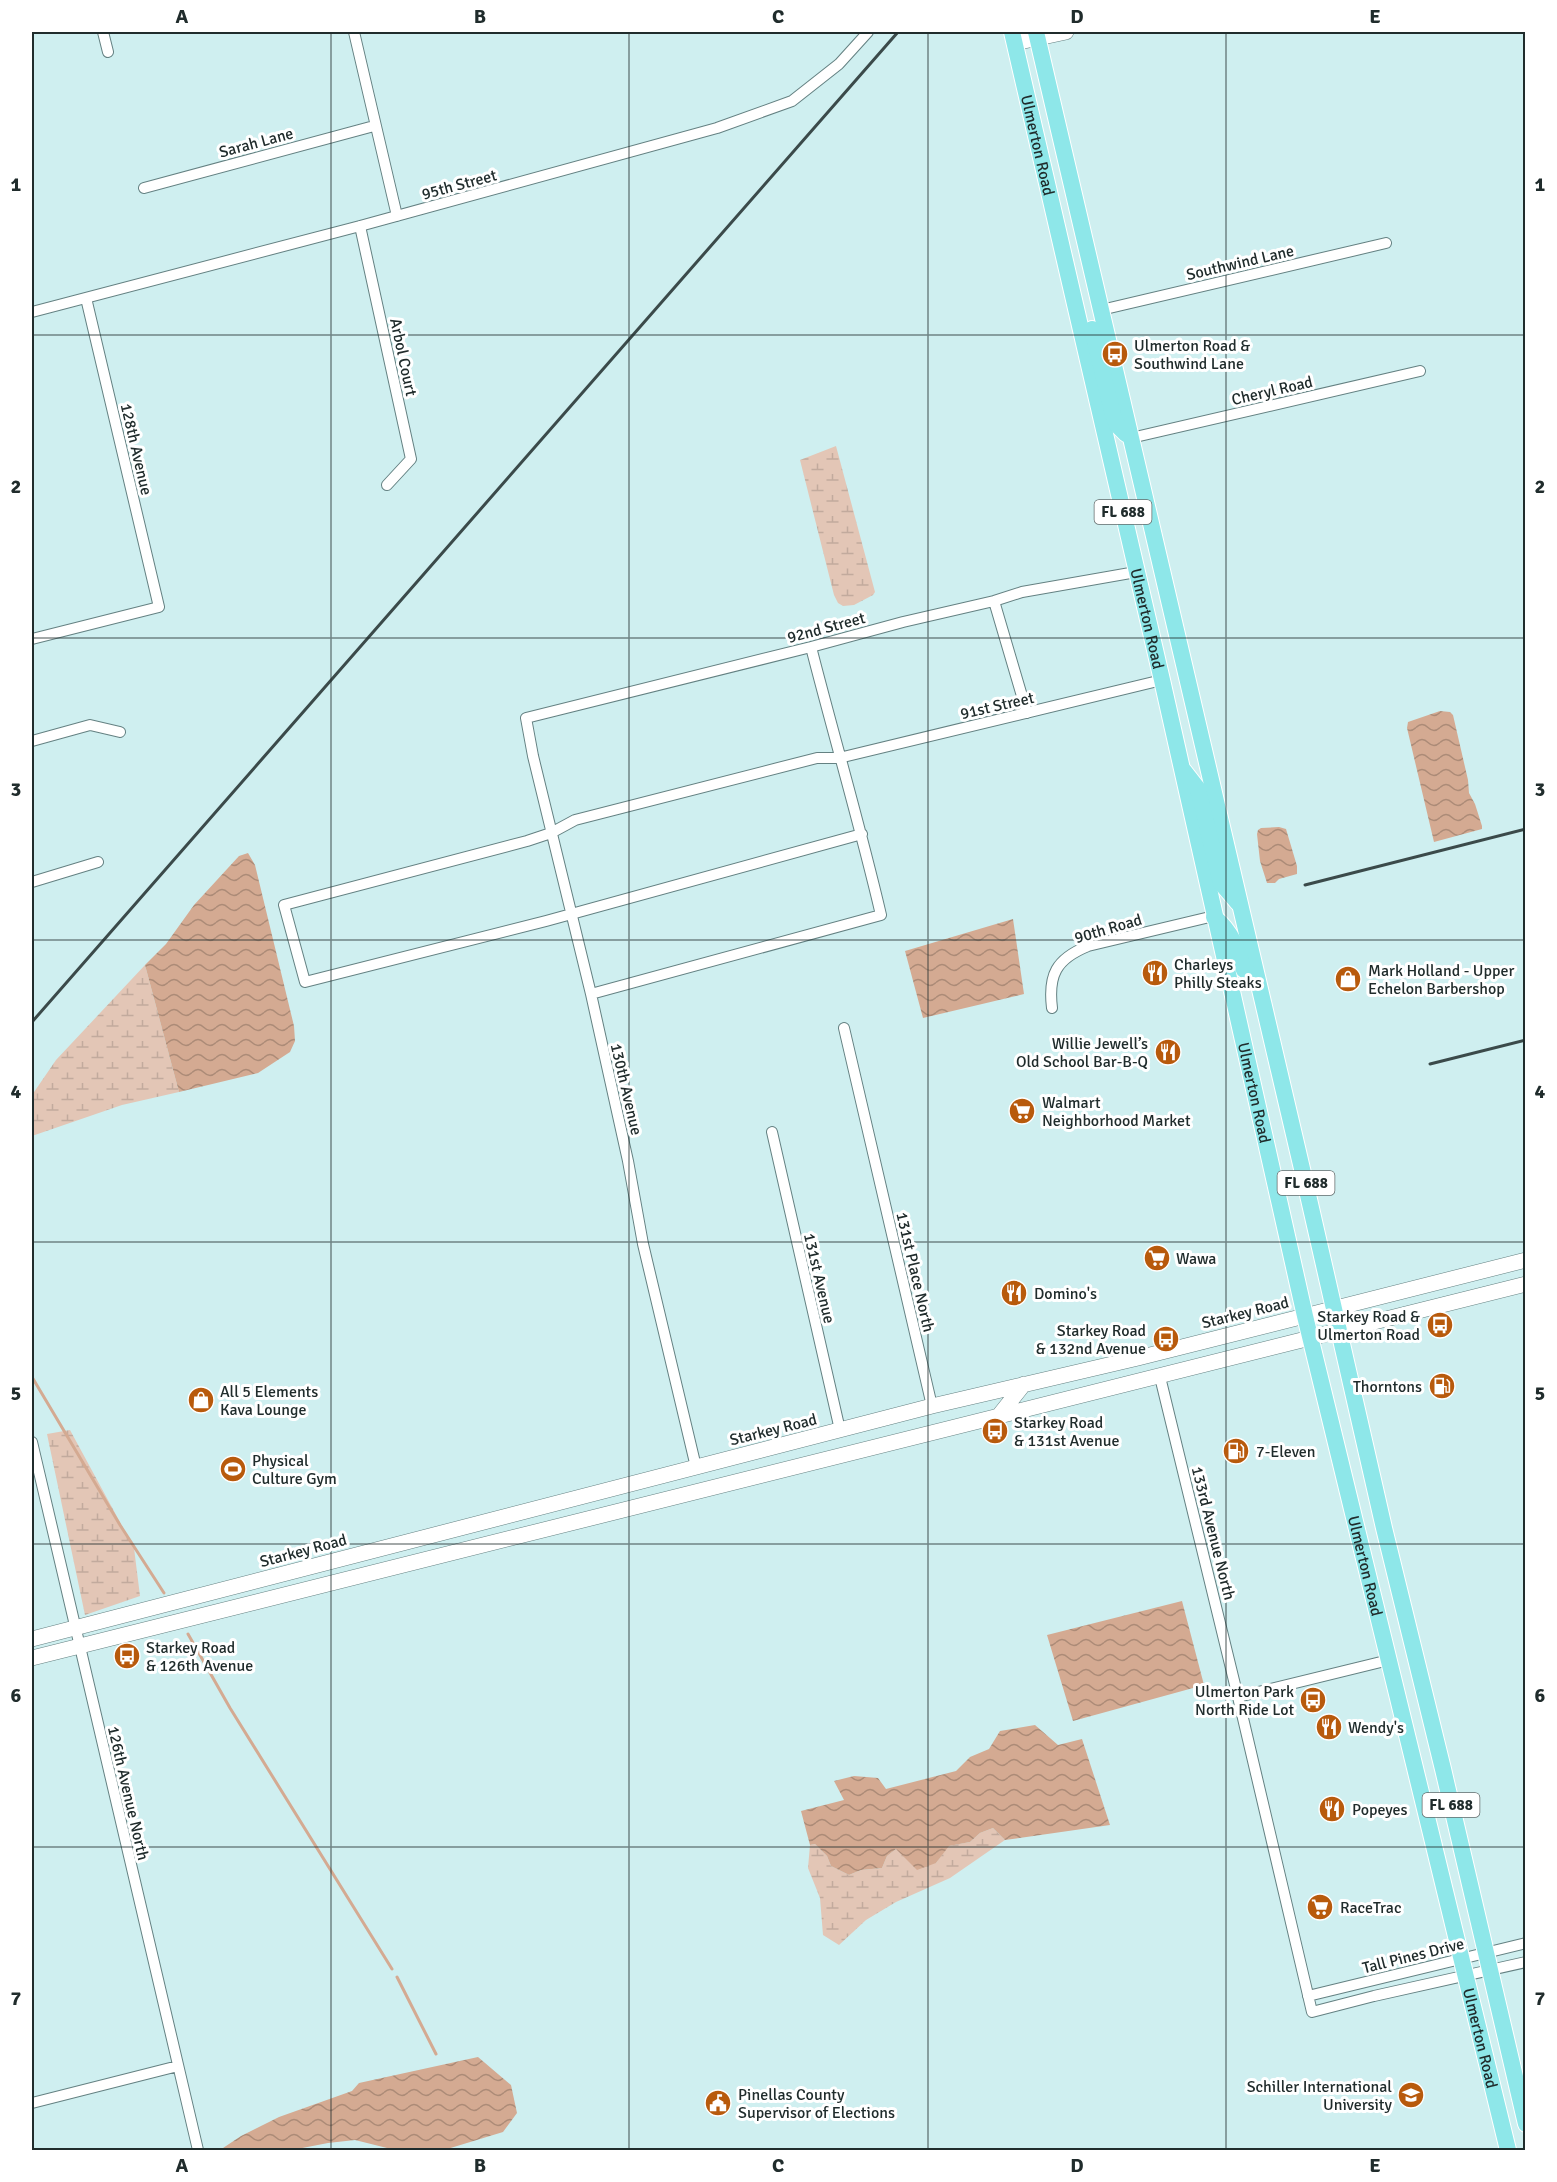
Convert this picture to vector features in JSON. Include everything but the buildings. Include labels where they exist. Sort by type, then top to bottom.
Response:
[{"type":"main road","points":[[1013,38],[1066,32]]},
{"type":"main road","name":"Ulmerton Road","points":[[1037,35],[1384,1528],[1526,2124]]},
{"type":"main road","name":"Ulmerton Road","points":[[1013,38],[1162,680],[1305,1316],[1508,2151]]},
{"type":"main road","points":[[1066,266],[1074,267],[1079,275],[1113,416],[1117,425],[1131,438]]},
{"type":"main road","points":[[1136,572],[1144,578],[1153,595],[1177,696],[1195,714]]},
{"type":"main road","points":[[1181,768],[1198,789],[1221,883],[1240,906]]},
{"type":"main road","points":[[1214,916],[1224,925],[1234,940],[1244,970],[1257,978]]},
{"type":"main road","name":"Starkey Road","points":[[32,1639],[932,1406],[1526,1260]]},
{"type":"main road","points":[[32,1658],[1526,1284]]},
{"type":"main road","points":[[997,1418],[1024,1384]]},
{"type":"main road","points":[[614,1511],[621,1503],[676,1489],[696,1467],[724,1484]]},
{"type":"street","points":[[103,32],[108,52]]},
{"type":"street","points":[[354,32],[397,216]]},
{"type":"street","name":"95th Street","points":[[32,312],[360,226],[717,128],[792,101],[839,64],[868,32]]},
{"type":"street","name":"Sarah Lane","points":[[144,188],[375,126]]},
{"type":"street","name":"Arbol Court","points":[[360,226],[411,459],[387,485]]},
{"type":"street","name":"Southwind Lane","points":[[1101,310],[1386,243]]},
{"type":"street","name":"128th Avenue","points":[[32,639],[159,607],[86,298]]},
{"type":"street","name":"Cheryl Road","points":[[1131,438],[1420,371]]},
{"type":"street","name":"92nd Street","points":[[526,718],[994,601],[1022,592],[1136,572]]},
{"type":"street","points":[[994,601],[1028,713]]},
{"type":"street","points":[[591,994],[881,915],[862,834],[839,758],[811,647]]},
{"type":"street","name":"91st Street","points":[[570,913],[305,982],[284,905],[552,833],[575,820],[817,758],[839,758],[1162,680]]},
{"type":"street","name":"130th Avenue","points":[[526,718],[570,913],[591,994],[628,1161],[643,1244],[696,1467]]},
{"type":"street","points":[[32,741],[90,725],[120,732]]},
{"type":"street","points":[[570,913],[862,834]]},
{"type":"street","points":[[32,882],[98,862]]},
{"type":"street","name":"90th Road","points":[[1052,1008],[1050,991],[1052,977],[1058,966],[1076,951],[1088,946],[1214,916]]},
{"type":"street","name":"131st Place North","points":[[844,1028],[932,1406]]},
{"type":"street","name":"131st Avenue","points":[[772,1132],[840,1430]]},
{"type":"street","name":"133rd Avenue North","points":[[1160,1377],[1312,2012]]},
{"type":"street","name":"126th Avenue North","points":[[32,1442],[198,2151]]},
{"type":"street","points":[[1238,1697],[1389,1660]]},
{"type":"street","name":"Tall Pines Drive","points":[[1308,1996],[1526,1943]]},
{"type":"street","name":"Tall Pines Drive","points":[[1312,2012],[1466,1974],[1526,1962]]},
{"type":"street","points":[[32,2103],[178,2066]]},
{"type":"green space","points":[[836,446],[875,592],[854,605],[843,606],[838,603],[834,595],[800,460]]},
{"type":"green space","points":[[145,965],[179,1092],[122,1105],[32,1136],[32,1095],[56,1060]]},
{"type":"green space","points":[[70,1430],[134,1548],[140,1596],[85,1615],[47,1434]]},
{"type":"green space","points":[[993,1828],[1005,1840],[950,1878],[896,1902],[866,1920],[839,1945],[823,1935],[820,1898],[808,1868],[810,1845],[815,1844],[827,1856],[831,1866],[849,1875],[861,1870],[882,1868],[887,1856],[896,1849],[936,1863],[948,1846],[970,1842],[980,1833]]},
{"type":"water","points":[[1440,711],[1450,712],[1453,715],[1469,793],[1475,804],[1482,829],[1434,842],[1407,728],[1408,722]]},
{"type":"water","points":[[1261,828],[1286,829],[1297,866],[1297,874],[1279,879],[1275,883],[1267,883],[1260,861],[1257,834]]},
{"type":"water","points":[[248,853],[255,865],[294,1026],[295,1041],[290,1052],[258,1073],[179,1092],[145,965],[166,944],[194,905],[239,856]]},
{"type":"water","points":[[1013,919],[1024,994],[923,1018],[905,951]]},
{"type":"water","points":[[1182,1601],[1204,1685],[1073,1721],[1047,1635]]},
{"type":"water","points":[[1035,1725],[1058,1745],[1082,1739],[1110,1825],[1005,1840],[993,1828],[980,1833],[970,1842],[949,1846],[936,1863],[917,1870],[896,1849],[887,1856],[882,1868],[861,1870],[849,1875],[831,1866],[827,1856],[815,1844],[810,1845],[801,1811],[844,1800],[834,1781],[854,1776],[878,1778],[886,1789],[956,1771],[970,1757],[989,1749],[1000,1731]]},
{"type":"water","points":[[478,2057],[511,2085],[517,2113],[503,2132],[444,2150],[395,2150],[355,2140],[292,2150],[220,2150],[241,2136],[279,2117],[352,2091],[359,2083]]},
{"type":"waterway","points":[[32,1377],[120,1525],[164,1593]]},
{"type":"waterway","points":[[188,1634],[230,1708],[392,1969]]},
{"type":"waterway","points":[[397,1977],[436,2054]]},
{"type":"railway","points":[[32,1022],[898,32]]},
{"type":"railway","points":[[1305,885],[1526,829]]},
{"type":"railway","points":[[1430,1064],[1526,1040]]},
{"type":"place","name":"Ulmerton Road & Southwind Lane","points":[[1115,354]]},
{"type":"place","name":"Charleys Philly Steaks","points":[[1155,973]]},
{"type":"place","name":"Mark Holland - Upper Echelon Barbershop","points":[[1348,979]]},
{"type":"place","name":"Willie Jewell’s Old School Bar-B-Q","points":[[1168,1052]]},
{"type":"place","name":"Walmart Neighborhood Market","points":[[1022,1111]]},
{"type":"place","name":"Wawa","points":[[1157,1258]]},
{"type":"place","name":"Domino's","points":[[1014,1293]]},
{"type":"place","name":"Starkey Road & Ulmerton Road","points":[[1440,1325]]},
{"type":"place","name":"Starkey Road & 132nd Avenue","points":[[1166,1339]]},
{"type":"place","name":"Thorntons","points":[[1442,1386]]},
{"type":"place","name":"All 5 Elements Kava Lounge","points":[[201,1400]]},
{"type":"place","name":"Starkey Road & 131st Avenue","points":[[995,1431]]},
{"type":"place","name":"7-Eleven","points":[[1236,1451]]},
{"type":"place","name":"Physical Culture Gym","points":[[233,1469]]},
{"type":"place","name":"Starkey Road & 126th Avenue","points":[[127,1656]]},
{"type":"place","name":"Ulmerton Park North Ride Lot","points":[[1313,1700]]},
{"type":"place","name":"Wendy's","points":[[1329,1727]]},
{"type":"place","name":"Popeyes","points":[[1332,1809]]},
{"type":"place","name":"RaceTrac","points":[[1320,1907]]},
{"type":"place","name":"Schiller International University","points":[[1411,2095]]},
{"type":"place","name":"Pinellas County Supervisor of Elections","points":[[718,2103]]}]
